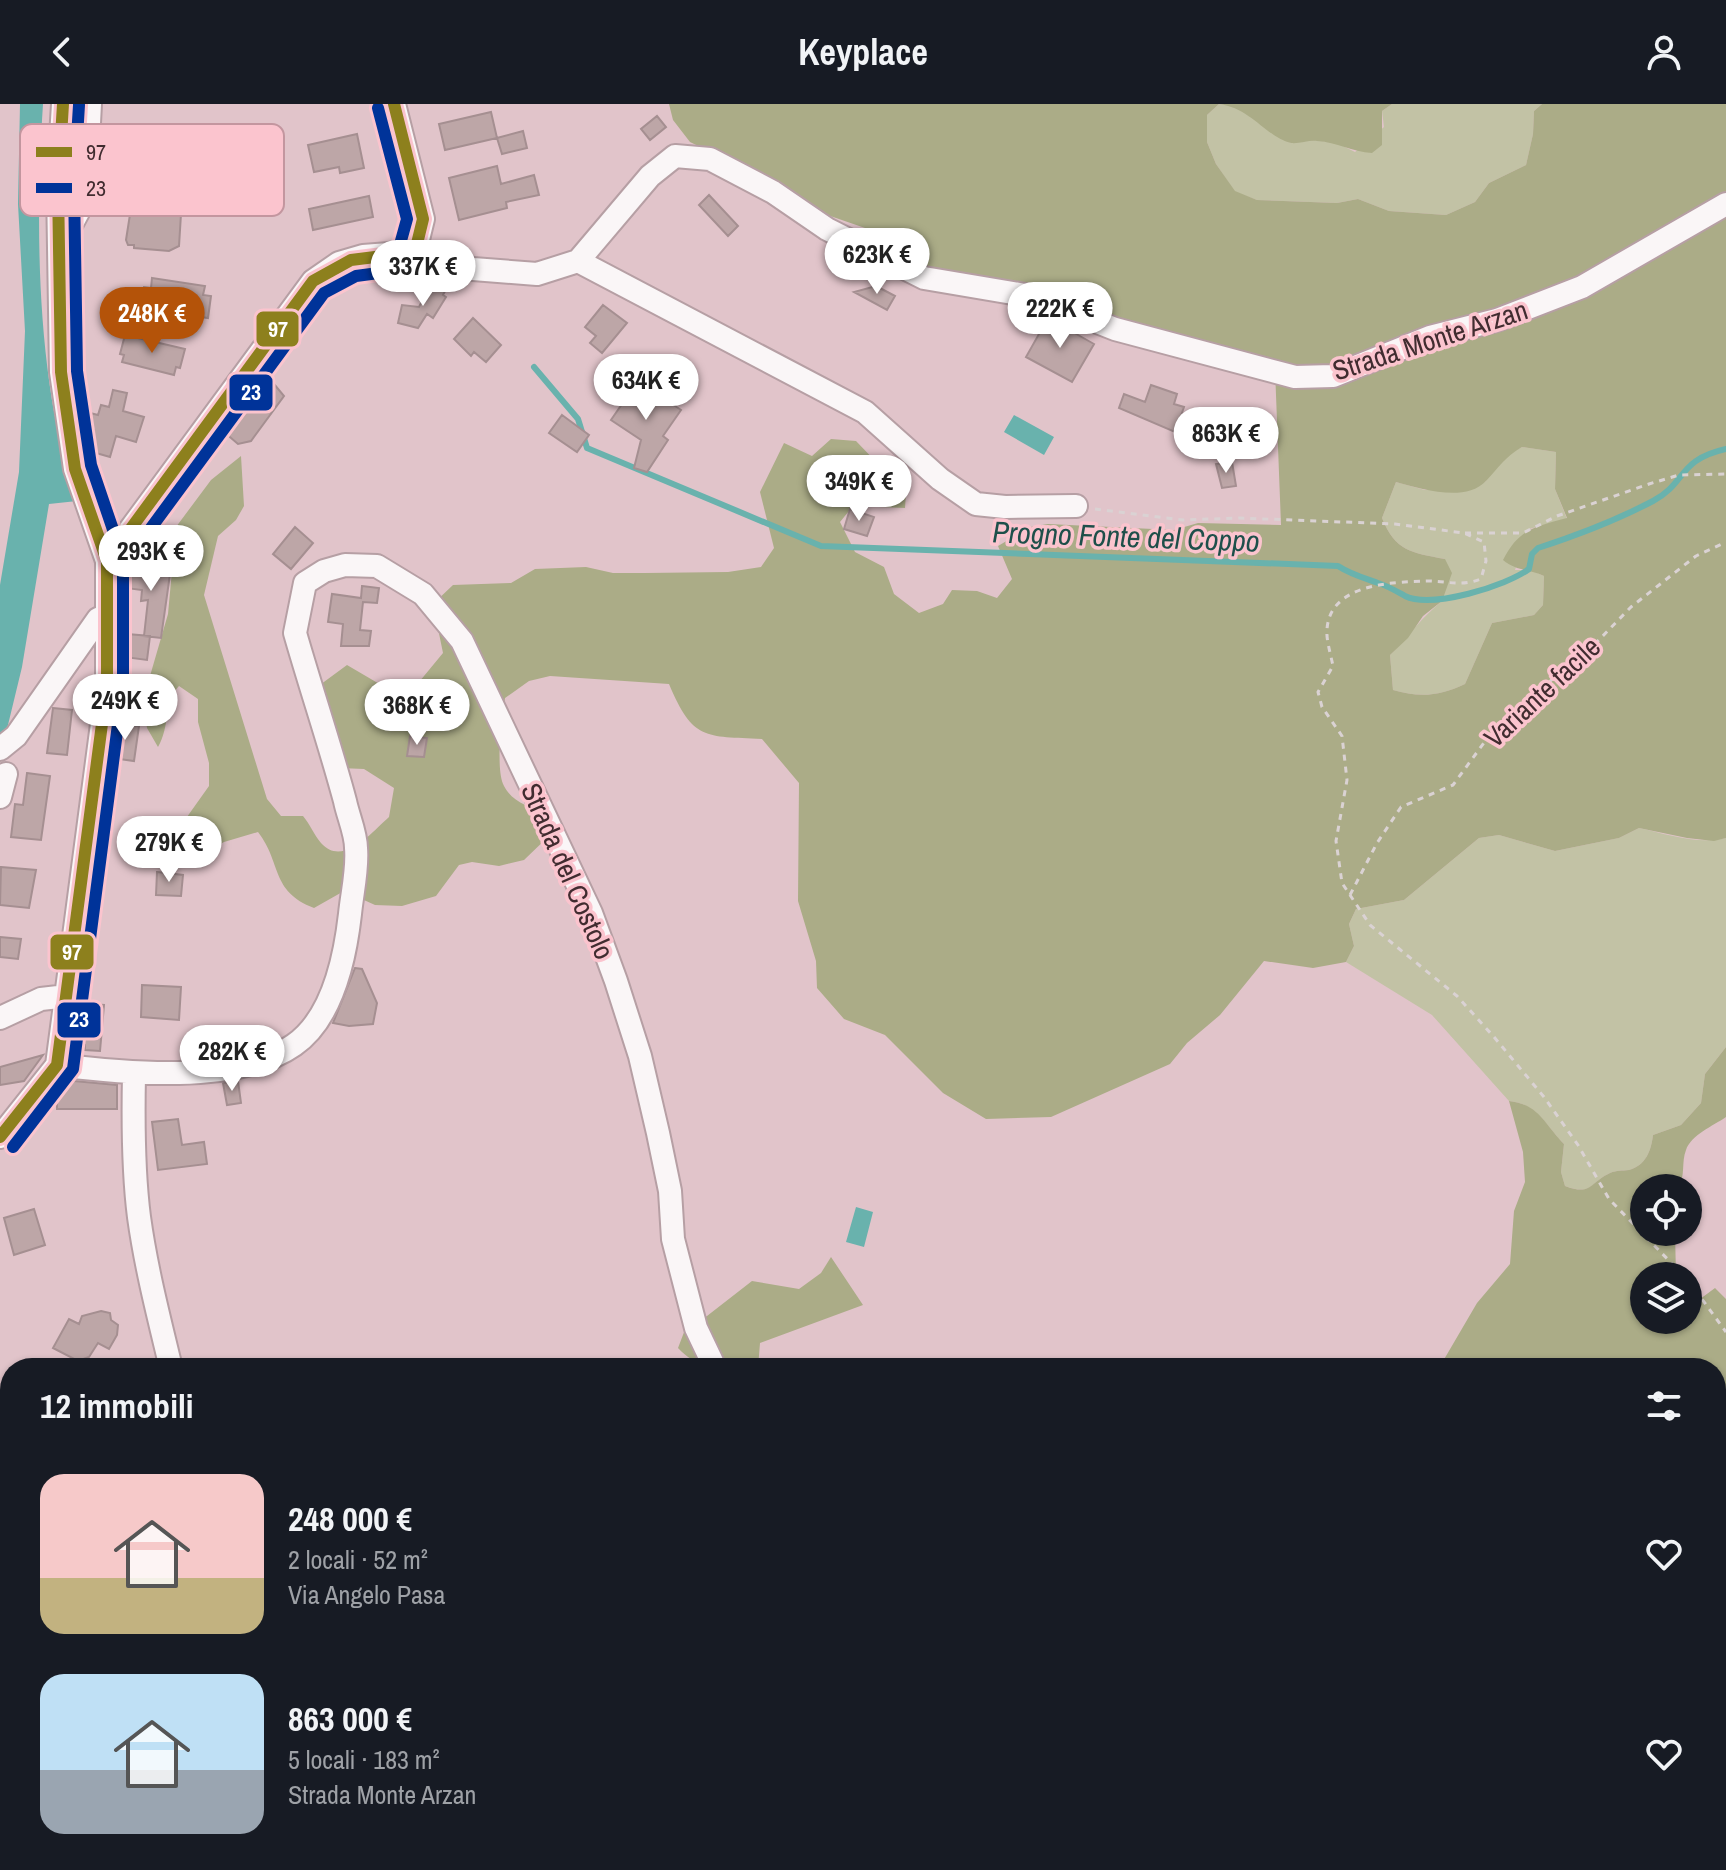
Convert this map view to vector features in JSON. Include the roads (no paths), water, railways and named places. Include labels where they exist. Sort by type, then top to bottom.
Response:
[{"type":"street","points":[[62,124],[63,104]]},
{"type":"street","points":[[89,124],[90,104]]},
{"type":"street","points":[[394,104],[423,219],[415,252]]},
{"type":"street","name":"Strada Monte Arzan","points":[[578,261],[650,176],[675,156],[710,159],[773,192],[827,229],[924,278],[939,283],[1031,296],[1115,329],[1295,377],[1333,376],[1430,337],[1497,320],[1582,287],[1726,204]]},
{"type":"street","points":[[0,1137],[57,1065],[107,686],[107,561],[75,469],[61,372],[59,216]]},
{"type":"street","points":[[58,249],[76,216]]},
{"type":"street","points":[[107,561],[313,281],[339,263],[351,259],[415,252],[473,269],[537,274],[578,261],[865,412],[940,479],[976,504],[1076,506]]},
{"type":"street","name":"Strada del Costolo","points":[[57,1065],[134,1075],[230,1067],[266,1058],[294,1045],[310,1030],[327,1001],[346,953],[357,848],[295,633],[305,583],[324,571],[345,565],[377,566],[423,594],[462,641],[591,913],[640,1056],[670,1191],[673,1239],[696,1328],[710,1358]]},
{"type":"street","points":[[0,749],[16,736],[98,619],[107,615]]},
{"type":"street","points":[[0,797],[6,774]]},
{"type":"street","points":[[0,1018],[41,999],[67,996]]},
{"type":"street","points":[[134,1075],[133,1145],[139,1215],[150,1284],[168,1358]]},
{"type":"water","points":[[20,104],[43,104],[42,124],[20,124],[20,216],[39,216],[46,357],[63,456],[77,501],[49,504],[22,667],[0,758],[0,585],[19,472],[25,331],[18,204]]},
{"type":"water","points":[[1014,415],[1054,437],[1044,455],[1004,432]]},
{"type":"water","points":[[856,1207],[873,1212],[864,1247],[846,1242]]},
{"type":"waterway","name":"Progno Fonte del Coppo","points":[[534,367],[578,419],[587,448],[821,546],[1338,566],[1417,599],[1433,600],[1468,594],[1518,576],[1529,569],[1532,554],[1538,548],[1596,527],[1653,501],[1672,487],[1699,459],[1726,449]]}]
